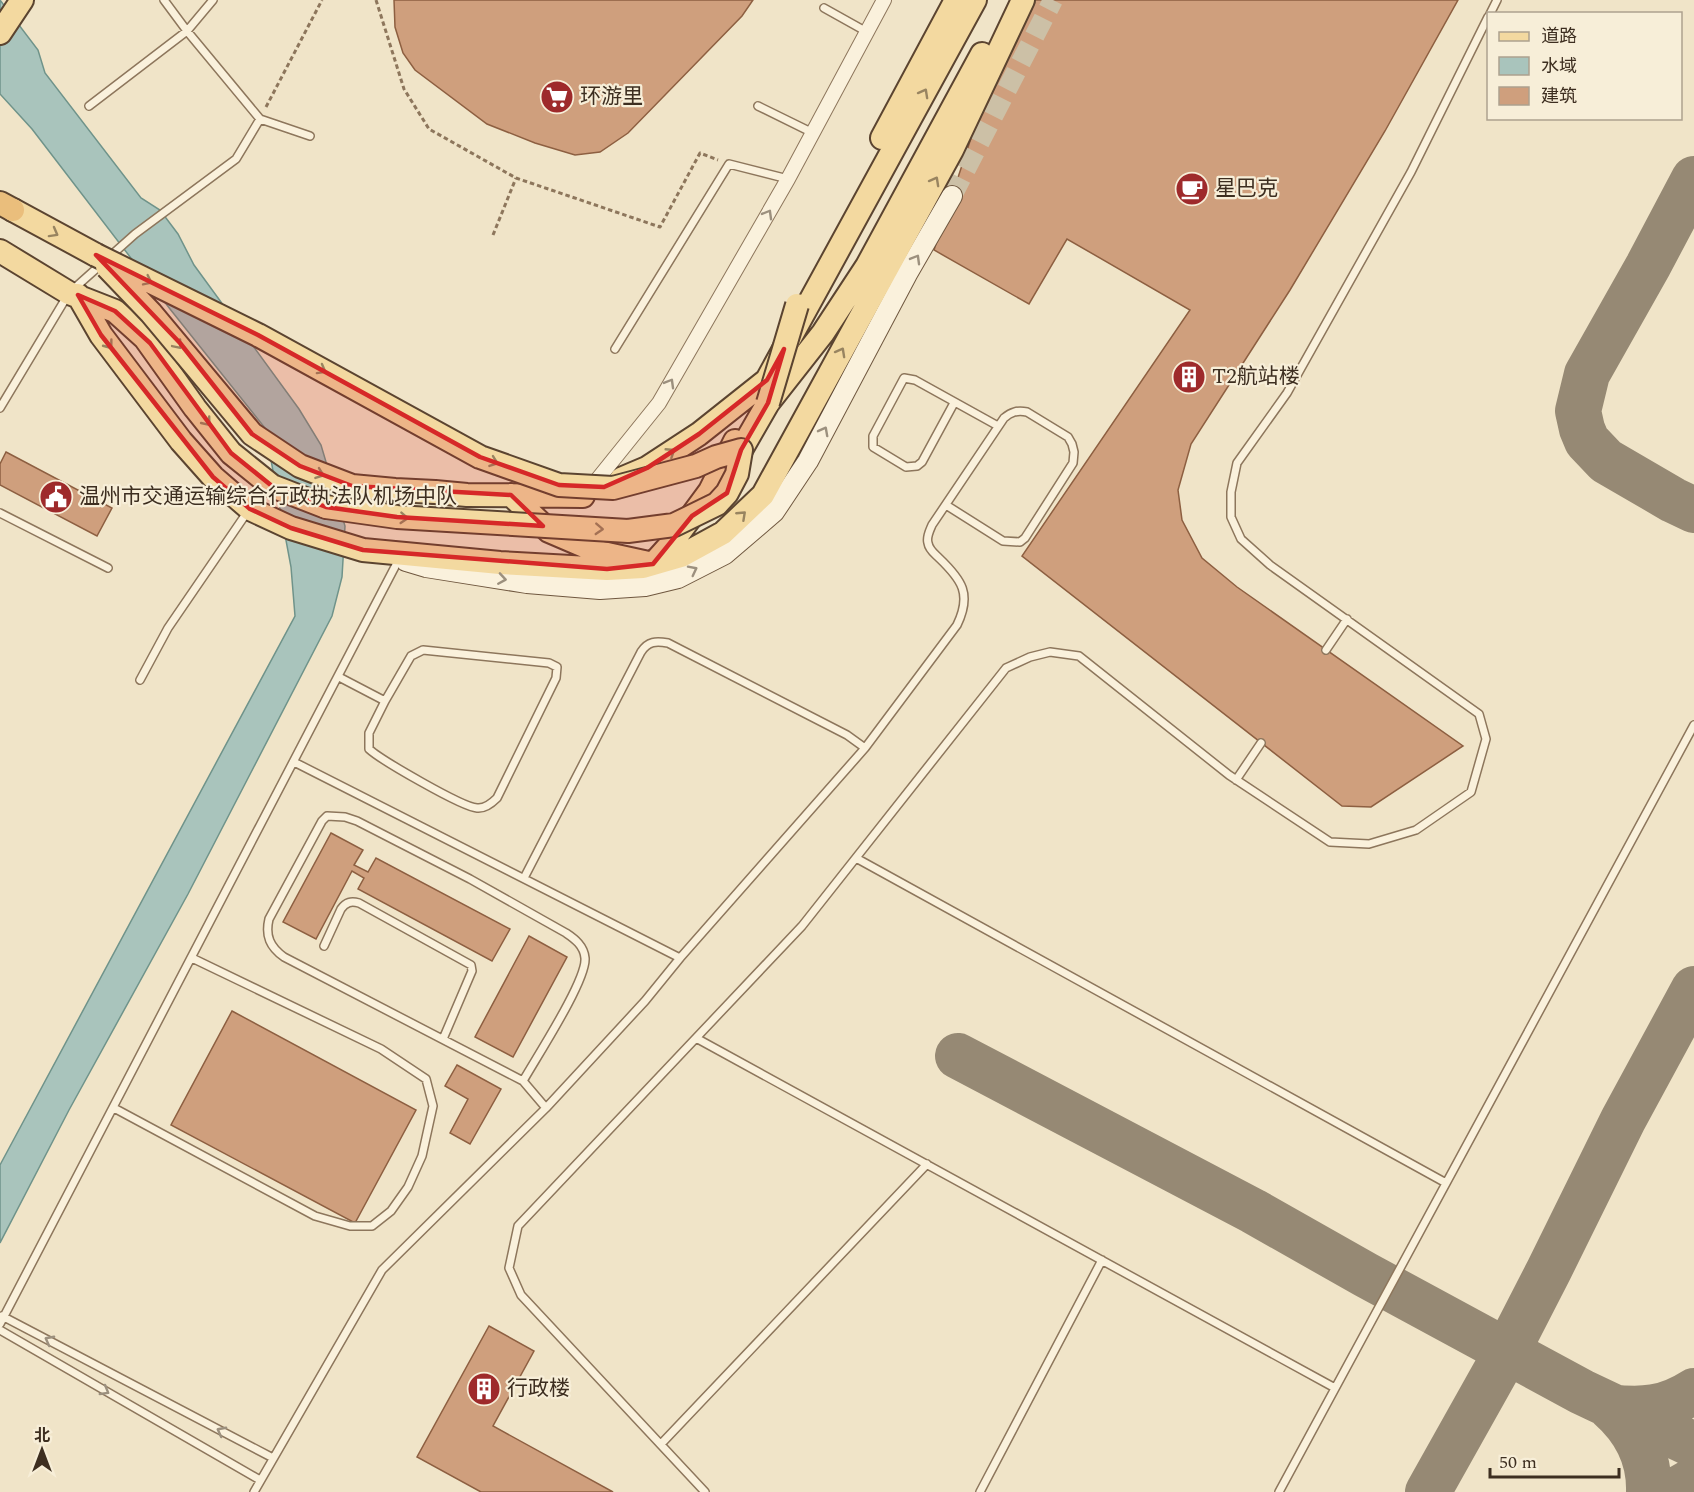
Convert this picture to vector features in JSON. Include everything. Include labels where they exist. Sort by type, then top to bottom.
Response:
[{"type":"main road","points":[[0,33],[22,0]]},
{"type":"main road","points":[[768,403],[797,305],[915,74],[956,0]]},
{"type":"main road","points":[[653,564],[671,544],[710,491],[767,380],[975,0]]},
{"type":"main road","points":[[0,251],[74,294],[115,311],[145,338],[195,408],[231,453],[272,486],[326,507],[397,517],[628,531],[674,525],[717,504],[727,493],[737,474],[741,450],[768,403],[823,333],[867,266],[1011,0]]},
{"type":"main road","points":[[363,550],[500,563],[607,568],[643,567],[681,556],[723,533],[762,495],[952,150],[1023,0]]},
{"type":"main road","points":[[74,294],[101,335],[181,441],[213,477],[250,509],[291,528],[426,567],[527,583],[600,589],[645,586],[678,578],[725,554],[774,512],[808,461],[952,196]]},
{"type":"main road","points":[[7,207],[96,255],[258,335],[480,457],[559,485],[613,488],[696,466],[741,450]]},
{"type":"main road","points":[[96,255],[151,313],[252,434],[300,466],[352,486],[467,495],[584,496],[647,468],[699,434],[767,380]]},
{"type":"main road","points":[[511,495],[549,531],[598,552],[653,564]]},
{"type":"street","points":[[584,496],[659,403],[788,179],[884,0]]},
{"type":"lane","points":[[164,0],[260,119],[310,136]]},
{"type":"lane","points":[[88,106],[187,31],[213,0]]},
{"type":"lane","points":[[824,8],[867,32]]},
{"type":"lane","points":[[705,1492],[521,1295],[509,1268],[518,1226],[802,926],[1006,668],[1030,657],[1050,652],[1079,656],[1236,780],[1330,842],[1369,844],[1416,830],[1471,792],[1485,739],[1479,714],[1270,565],[1240,539],[1231,517],[1231,492],[1237,463],[1287,393],[1304,363],[1411,172],[1487,19]]},
{"type":"lane","points":[[758,106],[813,133]]},
{"type":"lane","points":[[0,408],[74,294],[135,234],[236,159],[260,119]]},
{"type":"lane","points":[[615,349],[729,164],[788,179]]},
{"type":"lane","points":[[954,403],[922,462],[917,466],[906,467],[873,447],[873,435],[904,378],[915,380],[998,426]]},
{"type":"lane","points":[[254,1492],[382,1270],[546,1107],[645,1001],[680,958],[865,748],[957,625],[963,614],[965,594],[962,584],[932,552],[927,543],[932,525],[998,426],[1010,413],[1027,412],[1068,437],[1072,444],[1073,463],[1025,538],[1020,542],[1003,541],[946,505]]},
{"type":"lane","points":[[140,680],[168,628],[250,509]]},
{"type":"lane","points":[[0,513],[108,568]]},
{"type":"lane","points":[[273,1458],[1,1319],[399,559]]},
{"type":"lane","points":[[1326,650],[1347,620]]},
{"type":"lane","points":[[524,878],[640,652],[645,645],[651,642],[668,643],[847,735],[865,748]]},
{"type":"lane","points":[[423,650],[549,663],[554,664],[558,671],[497,798],[486,807],[477,808],[445,794],[369,749],[369,733],[385,701],[411,656],[423,650]]},
{"type":"lane","points":[[339,677],[385,701]]},
{"type":"lane","points":[[1279,1492],[1694,725]]},
{"type":"lane","points":[[1236,780],[1261,743]]},
{"type":"lane","points":[[294,762],[680,958]]},
{"type":"lane","points":[[523,1081],[585,968],[585,955],[579,942],[470,879],[357,821],[345,817],[327,816],[322,821],[269,919],[268,938],[274,950],[342,988],[523,1081],[546,1107]]},
{"type":"lane","points":[[856,858],[1446,1183]]},
{"type":"lane","points":[[324,946],[341,909],[344,905],[353,902],[359,903],[471,965],[472,971],[443,1039]]},
{"type":"lane","points":[[114,1107],[315,1216],[350,1226],[372,1226],[391,1211],[408,1187],[422,1156],[434,1106],[426,1078],[381,1049],[192,958]]},
{"type":"lane","points":[[696,1038],[1335,1388]]},
{"type":"lane","points":[[661,1444],[927,1164]]},
{"type":"lane","points":[[980,1492],[1102,1260]]},
{"type":"lane","points":[[0,1330],[260,1480]]},
{"type":"path","points":[[260,119],[322,0]]},
{"type":"path","points":[[376,0],[404,89],[429,129],[516,178],[660,227],[700,153],[729,164]]},
{"type":"path","points":[[493,235],[516,178]]},
{"type":"highlighted area","points":[[96,255],[258,335],[480,457],[559,485],[604,487],[647,468],[699,434],[767,380],[784,349],[768,403],[741,450],[727,493],[692,516],[653,564],[607,569],[363,550],[291,528],[250,509],[213,477],[101,335],[78,295],[115,311],[150,343],[231,453],[272,486],[326,507],[397,517],[543,526],[511,495],[352,486],[300,466],[252,434],[180,343]]},
{"type":"water","points":[[0,0],[38,50],[45,73],[141,198],[160,210],[178,234],[194,265],[299,409],[321,445],[345,526],[342,577],[332,616],[188,894],[69,1110],[0,1243],[0,1165],[295,616],[291,567],[265,428],[32,129],[0,94]]},
{"type":"building","name":"环游里","points":[[394,0],[753,0],[742,16],[628,133],[600,152],[575,155],[535,143],[487,124],[415,70],[403,53],[395,27]]},
{"type":"building","name":"T2航站楼","points":[[1028,0],[1458,0],[1385,131],[1290,290],[1191,444],[1178,490],[1182,520],[1202,558],[1237,587],[1463,746],[1371,807],[1342,806],[1022,556],[1190,310],[1067,239],[1029,304],[934,250],[980,111]]},
{"type":"building","name":"温州市交通运输综合行政执法队机场中队","points":[[6,452],[112,508],[97,536],[0,485],[0,464]]},
{"type":"building","points":[[331,833],[363,850],[354,865],[368,872],[376,858],[510,929],[492,961],[358,889],[364,878],[352,871],[316,939],[283,922]]},
{"type":"building","points":[[529,936],[567,957],[513,1057],[475,1037]]},
{"type":"building","points":[[232,1011],[416,1110],[355,1223],[171,1125]]},
{"type":"building","points":[[457,1065],[501,1089],[470,1144],[450,1133],[468,1099],[445,1086]]},
{"type":"building","name":"行政楼","points":[[489,1326],[534,1351],[493,1426],[613,1492],[481,1492],[417,1457]]},
{"type":"taxiway","points":[[1694,179],[1587,374],[1578,411],[1587,441],[1606,461],[1694,510]]},
{"type":"taxiway","points":[[1428,1492],[1511,1344],[1623,1120],[1694,989]]},
{"type":"taxiway","points":[[958,1056],[1253,1211],[1582,1392],[1694,1445]]},
{"type":"taxiway","points":[[1649,1492],[1647,1467],[1639,1445],[1627,1425],[1610,1407],[1633,1409],[1654,1407],[1674,1402],[1694,1391]]},
{"type":"taxiway","points":[[1673,1492],[1694,1480]]},
{"type":"tunnel","points":[[952,196],[1053,0]]},
{"type":"place","name":"环游里","points":[[557,97]]},
{"type":"place","name":"星巴克","points":[[1192,189]]},
{"type":"place","name":"T2航站楼","points":[[1189,377]]},
{"type":"place","name":"温州市交通运输综合行政执法队机场中队","points":[[56,497]]},
{"type":"place","name":"行政楼","points":[[484,1389]]}]
